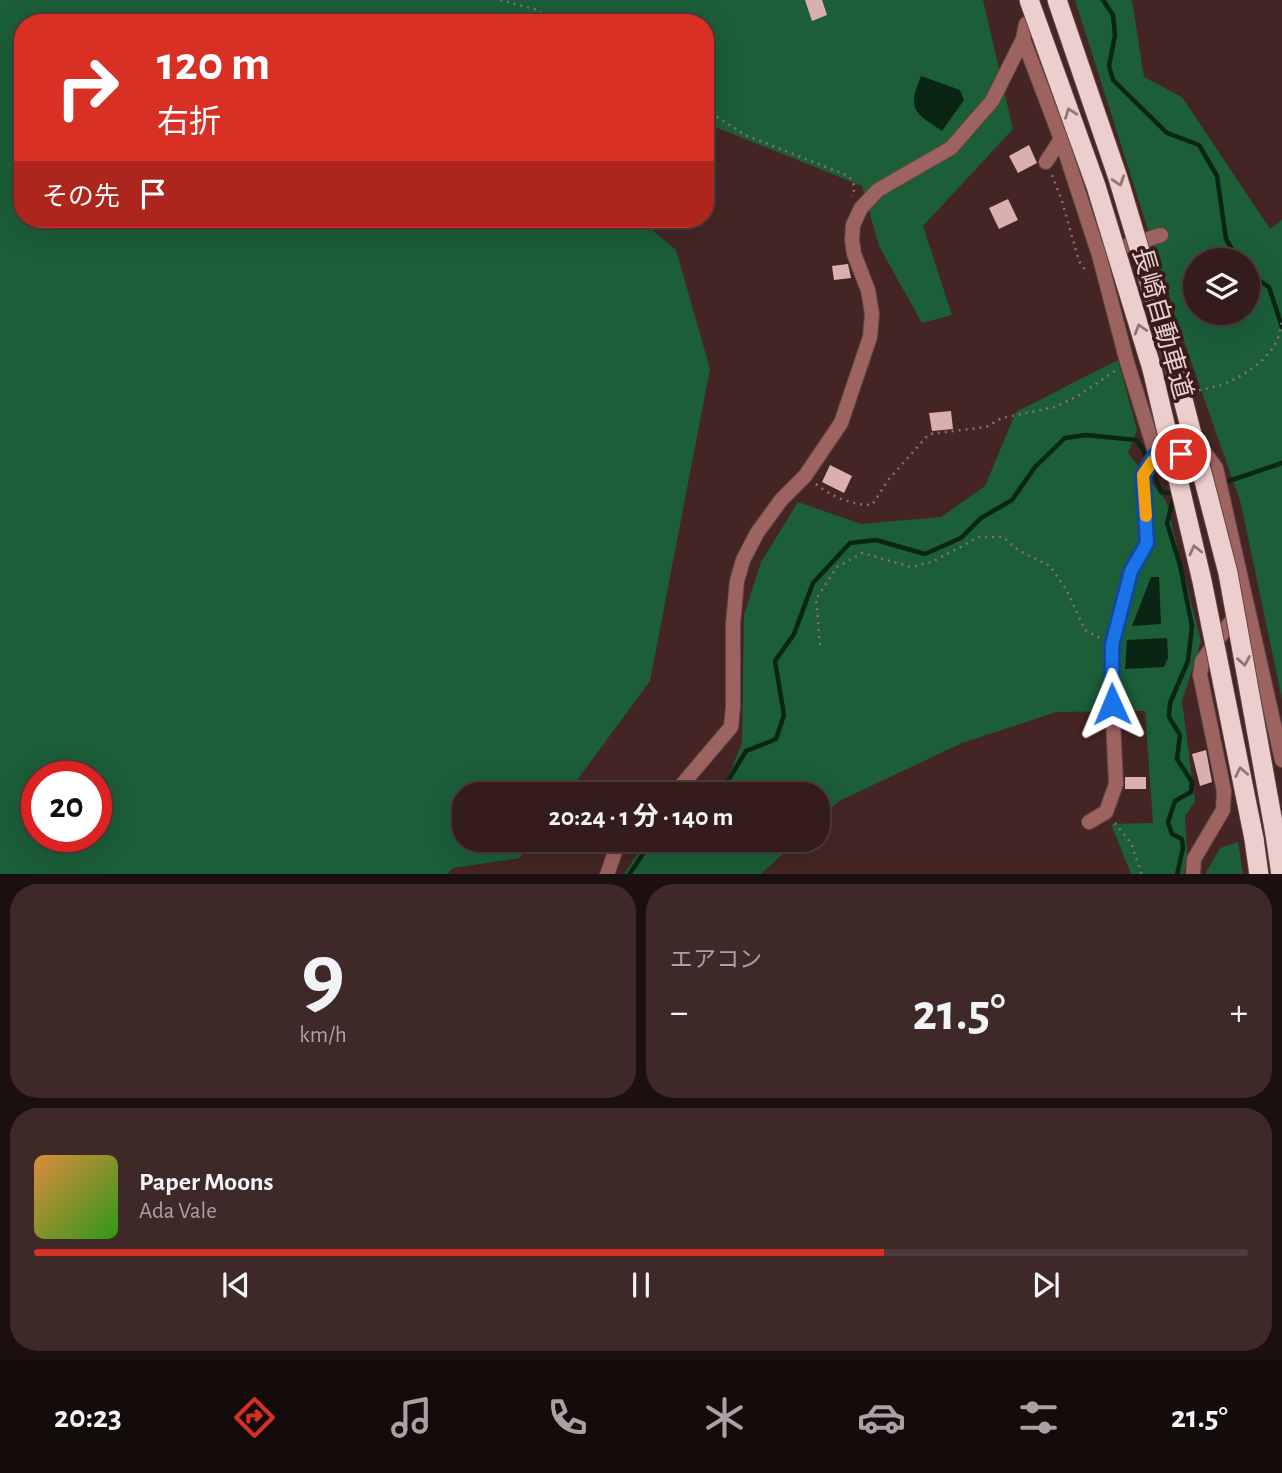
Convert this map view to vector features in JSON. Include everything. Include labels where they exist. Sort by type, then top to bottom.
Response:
[{"type":"highway","name":"長崎自動車道","points":[[1029,0],[1096,186],[1152,369],[1202,581],[1259,874]]},
{"type":"highway","name":"長崎自動車道","points":[[1057,0],[1118,178],[1173,361],[1228,573],[1281,874]]},
{"type":"street","points":[[684,782],[730,727],[733,707],[733,624],[737,581],[743,560],[757,533],[781,500],[805,476],[841,423],[870,337],[872,314],[868,290],[854,254],[853,225],[861,208],[877,190],[951,148],[992,101],[1024,32],[1100,255],[1127,362],[1156,455]]},
{"type":"street","points":[[1046,162],[1061,139]]},
{"type":"street","points":[[1100,255],[1161,235]]},
{"type":"street","points":[[1156,455],[1205,453],[1216,468],[1282,760]]},
{"type":"street","points":[[1089,821],[1106,812],[1116,784],[1112,645],[1131,571],[1147,543],[1143,475],[1156,455]]},
{"type":"street","points":[[1193,874],[1194,859],[1223,810],[1224,791],[1200,675],[1202,661],[1247,599]]},
{"type":"street","points":[[607,874],[615,852]]},
{"type":"path","points":[[500,0],[538,10],[543,14]]},
{"type":"path","points":[[714,114],[745,135],[849,176],[855,187],[852,199]]},
{"type":"path","points":[[1046,162],[1062,201],[1079,261],[1085,270],[1094,270],[1100,255]]},
{"type":"path","points":[[1194,391],[1219,387],[1262,359],[1273,348],[1282,322]]},
{"type":"path","points":[[805,476],[824,490],[855,505],[872,505],[889,479],[929,434],[986,427],[1002,418],[1055,407],[1078,396],[1127,362]]},
{"type":"path","points":[[820,645],[816,599],[837,567],[862,553],[911,567],[932,562],[979,537],[1003,537],[1018,550],[1050,566],[1066,589],[1085,630],[1112,645]]},
{"type":"path","points":[[1106,812],[1131,843],[1142,874]]},
{"type":"green space","points":[[0,0],[983,0],[1013,129],[923,226],[952,315],[922,323],[879,246],[862,186],[714,127],[714,14],[14,14],[14,228],[650,228],[676,250],[710,369],[650,681],[576,782],[452,782],[452,852],[524,852],[520,858],[453,868],[448,874],[0,874]]},
{"type":"green space","points":[[1075,0],[1132,0],[1144,77],[1182,97],[1270,229],[1282,220],[1282,699],[1241,504],[1176,318]]},
{"type":"green space","points":[[1118,360],[1137,430],[1128,453],[1166,501],[1201,642],[1182,701],[1195,801],[1185,816],[1187,853],[1184,874],[1131,874],[1111,824],[1153,823],[1145,711],[1056,712],[962,743],[839,801],[830,810],[830,782],[726,782],[742,743],[744,615],[761,562],[798,502],[861,524],[941,517],[985,486],[1016,412]]},
{"type":"green space","points":[[1238,842],[1243,874],[1205,874],[1220,848]]},
{"type":"green space","points":[[639,852],[785,852],[761,874],[624,874]]},
{"type":"shaded area","points":[[921,76],[960,90],[964,100],[942,131],[916,109],[914,96]]},
{"type":"shaded area","points":[[1151,577],[1159,577],[1161,624],[1132,626]]},
{"type":"shaded area","points":[[1167,638],[1168,658],[1164,667],[1125,669],[1127,640]]},
{"type":"building","points":[[805,0],[822,0],[827,15],[812,21]]},
{"type":"building","points":[[1029,145],[1037,163],[1018,173],[1009,156]]},
{"type":"building","points":[[1008,199],[1018,220],[999,229],[989,208]]},
{"type":"building","points":[[848,264],[851,278],[834,280],[832,266]]},
{"type":"building","points":[[951,411],[953,429],[932,431],[929,413]]},
{"type":"building","points":[[830,465],[852,476],[844,493],[822,482]]},
{"type":"building","points":[[1206,750],[1212,782],[1200,786],[1192,754]]},
{"type":"building","points":[[1125,777],[1146,777],[1146,789],[1125,789]]},
{"type":"waterway","points":[[1103,0],[1113,15],[1115,35],[1109,66],[1113,80],[1167,133],[1199,145],[1217,176],[1226,239],[1231,248]]},
{"type":"waterway","points":[[1260,281],[1269,287],[1282,327]]},
{"type":"waterway","points":[[727,782],[746,751],[776,739],[784,715],[775,661],[794,634],[813,583],[850,543],[876,540],[925,554],[961,538],[981,518],[1012,500],[1035,467],[1065,438],[1086,435],[1136,440],[1148,462]]},
{"type":"waterway","points":[[1223,483],[1282,463]]},
{"type":"waterway","points":[[1152,470],[1161,492],[1177,494]]},
{"type":"waterway","points":[[1174,496],[1167,523],[1180,565],[1192,626],[1188,661],[1170,703],[1169,717],[1180,735],[1177,759],[1192,782],[1191,792],[1175,801],[1168,822],[1172,834],[1182,839],[1183,848],[1177,874]]},
{"type":"waterway","points":[[630,874],[644,852]]},
{"type":"slow traffic","points":[[1146,516],[1143,475],[1152,462]]},
{"type":"route","points":[[1112,704],[1112,645],[1131,571],[1147,543],[1143,475],[1156,455],[1181,454]]}]
